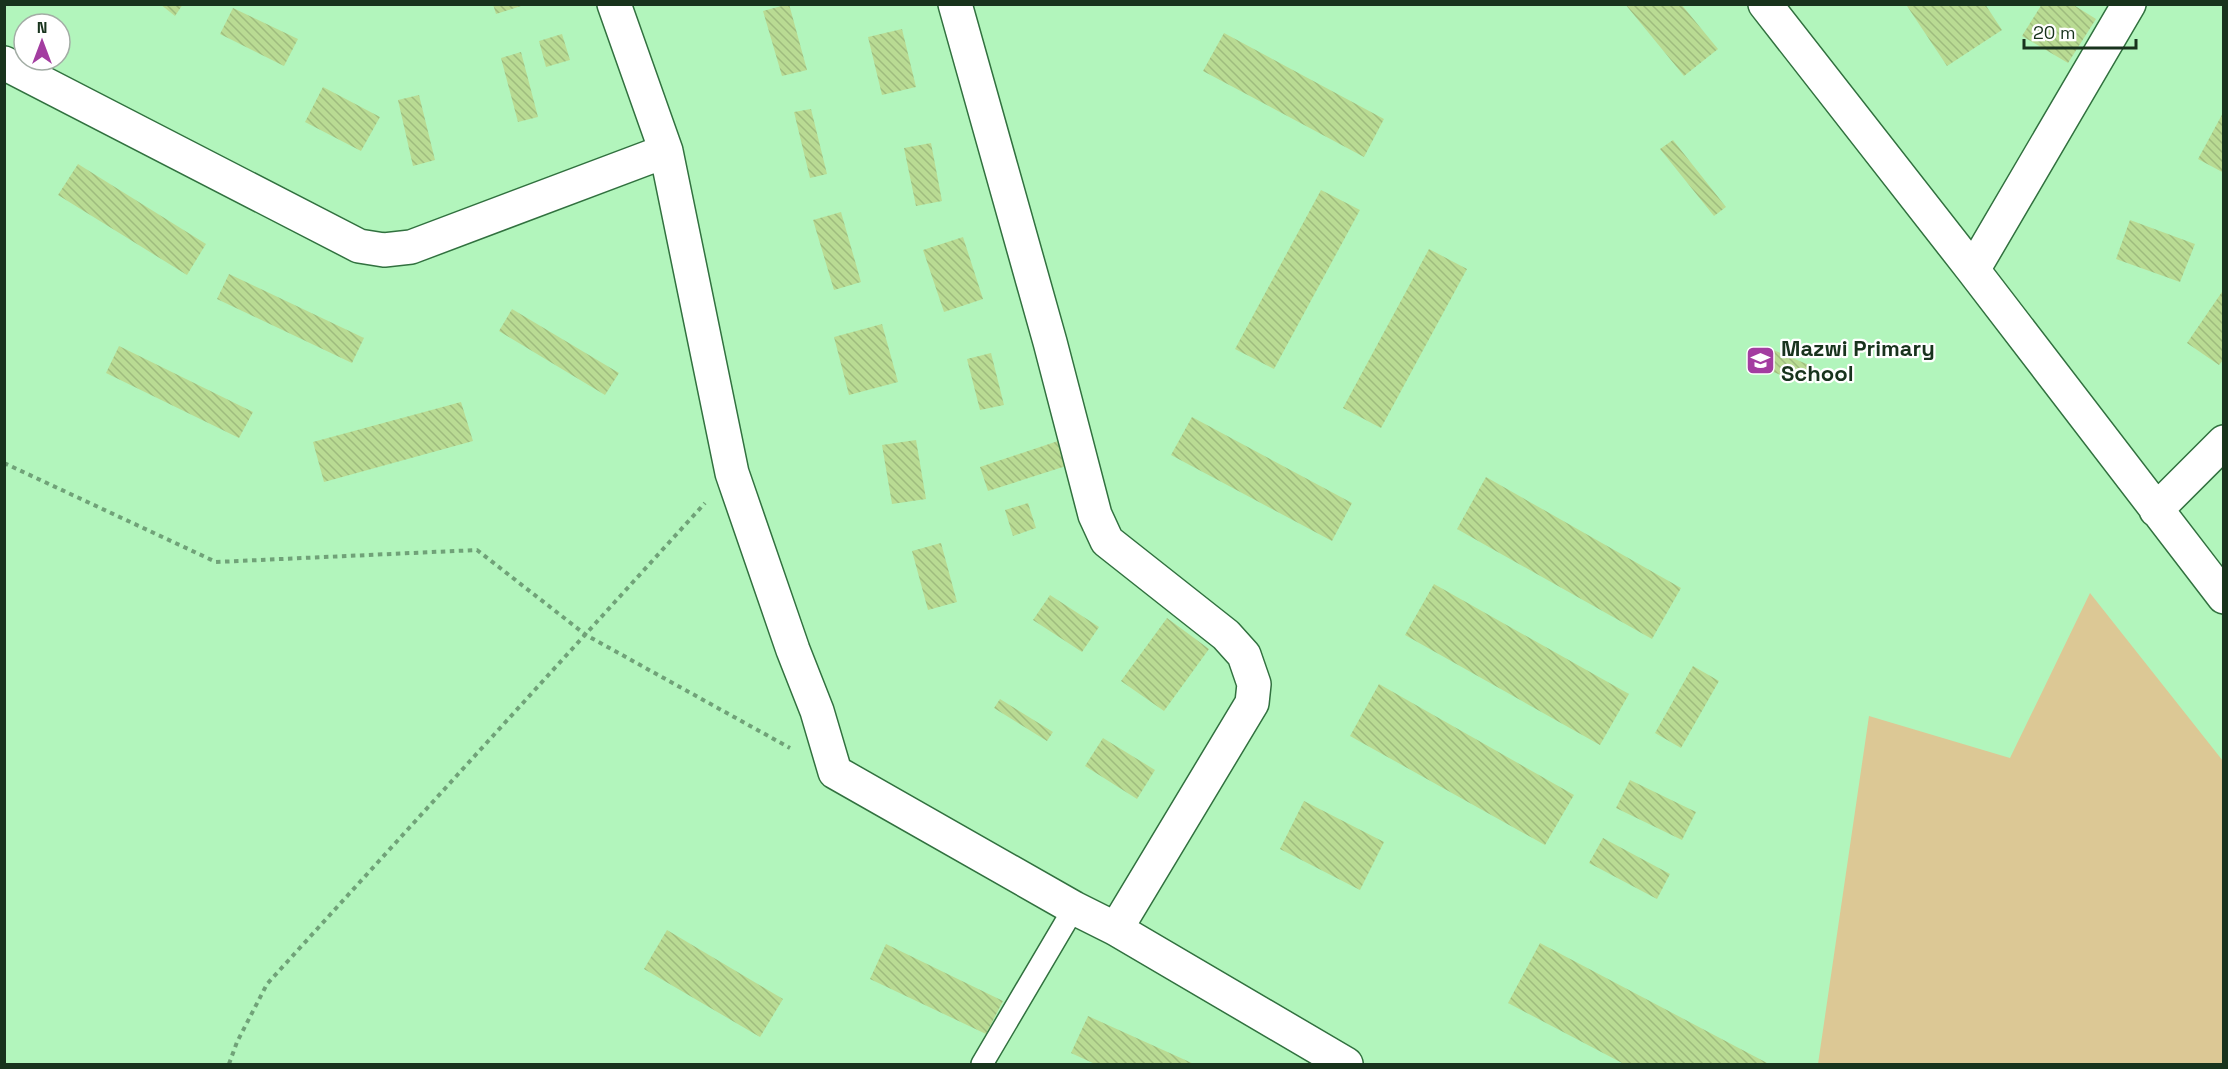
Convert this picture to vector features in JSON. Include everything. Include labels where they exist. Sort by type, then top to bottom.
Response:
[{"type":"street","points":[[614,4],[666,151],[732,473],[793,650],[817,711],[835,772],[1074,908],[1116,929],[1346,1065]]},
{"type":"street","points":[[955,4],[1050,342],[1095,515],[1107,541],[1226,635],[1244,655],[1254,684],[1252,704],[1116,929]]},
{"type":"street","points":[[1765,4],[1973,270],[2223,597]]},
{"type":"street","points":[[1973,270],[2129,4]]},
{"type":"street","points":[[4,63],[359,246],[384,250],[411,247],[666,151]]},
{"type":"street","points":[[2156,510],[2223,442]]},
{"type":"lane","points":[[982,1065],[1074,908]]},
{"type":"path","points":[[4,463],[216,562],[477,550],[585,635],[835,772]]},
{"type":"path","points":[[229,1065],[237,1042],[267,984],[732,473]]},
{"type":"shaded area","points":[[2090,593],[2223,761],[2223,1064],[1818,1064],[1869,716],[2010,758]]},
{"type":"building","points":[[160,4],[183,4],[175,16]]},
{"type":"building","points":[[493,4],[524,4],[524,5],[496,14]]},
{"type":"building","points":[[789,4],[807,70],[782,76],[763,11]]},
{"type":"building","points":[[1625,4],[1681,4],[1718,49],[1684,76]]},
{"type":"building","points":[[1910,4],[1985,4],[2002,30],[1947,66],[1907,6]]},
{"type":"building","points":[[2042,4],[2072,4],[2096,19],[2068,63],[2022,36]]},
{"type":"building","points":[[233,8],[298,39],[284,66],[220,34]]},
{"type":"building","points":[[902,29],[916,87],[882,95],[868,37]]},
{"type":"building","points":[[1224,33],[1384,119],[1364,157],[1203,71]]},
{"type":"building","points":[[562,34],[570,60],[546,67],[539,41]]},
{"type":"building","points":[[521,52],[538,117],[518,122],[501,58]]},
{"type":"building","points":[[323,87],[380,117],[361,151],[305,122]]},
{"type":"building","points":[[419,95],[435,160],[413,166],[398,100]]},
{"type":"building","points":[[811,109],[827,174],[810,178],[794,112]]},
{"type":"building","points":[[2224,111],[2224,173],[2198,159]]},
{"type":"building","points":[[1673,140],[1726,207],[1714,216],[1660,149]]},
{"type":"building","points":[[931,143],[942,201],[916,206],[904,148]]},
{"type":"building","points":[[78,164],[206,244],[187,275],[58,195]]},
{"type":"building","points":[[1321,190],[1360,210],[1274,369],[1235,349]]},
{"type":"building","points":[[841,212],[861,282],[834,290],[813,220]]},
{"type":"building","points":[[2130,220],[2195,244],[2180,282],[2116,259]]},
{"type":"building","points":[[963,237],[983,299],[944,312],[923,250]]},
{"type":"building","points":[[1429,249],[1467,269],[1381,428],[1343,408]]},
{"type":"building","points":[[229,274],[364,338],[352,363],[217,299]]},
{"type":"building","points":[[2224,289],[2224,359],[2219,365],[2187,343]]},
{"type":"building","points":[[512,309],[619,373],[605,395],[499,331]]},
{"type":"building","points":[[882,324],[898,382],[849,395],[834,337]]},
{"type":"building","points":[[119,346],[253,412],[239,438],[106,373]]},
{"type":"building","points":[[1766,347],[1809,365],[1800,383],[1759,366]]},
{"type":"building","points":[[991,353],[1004,405],[980,410],[967,359]]},
{"type":"building","points":[[461,402],[473,441],[324,482],[313,442]]},
{"type":"building","points":[[1192,417],[1352,503],[1332,541],[1171,455]]},
{"type":"building","points":[[916,440],[926,499],[892,504],[882,445]]},
{"type":"building","points":[[1058,441],[1066,466],[988,491],[980,467]]},
{"type":"building","points":[[1486,477],[1681,588],[1652,639],[1457,529]]},
{"type":"building","points":[[1028,503],[1036,528],[1013,536],[1005,510]]},
{"type":"building","points":[[941,543],[957,602],[928,610],[912,551]]},
{"type":"building","points":[[1434,584],[1629,694],[1600,745],[1405,635]]},
{"type":"building","points":[[1050,595],[1099,627],[1082,652],[1033,620]]},
{"type":"building","points":[[1167,618],[1209,649],[1164,711],[1121,681]]},
{"type":"building","points":[[1693,666],[1719,681],[1681,748],[1655,733]]},
{"type":"building","points":[[1379,684],[1574,795],[1545,845],[1350,736]]},
{"type":"building","points":[[1000,699],[1053,732],[1047,741],[994,708]]},
{"type":"building","points":[[1103,738],[1155,770],[1137,799],[1085,766]]},
{"type":"building","points":[[1630,780],[1696,812],[1682,840],[1616,808]]},
{"type":"building","points":[[1304,801],[1384,842],[1360,890],[1280,849]]},
{"type":"building","points":[[1603,838],[1670,874],[1657,899],[1589,863]]},
{"type":"building","points":[[667,930],[783,999],[760,1037],[644,969]]},
{"type":"building","points":[[1540,943],[1769,1064],[1624,1064],[1508,1003]]},
{"type":"building","points":[[886,944],[1003,1001],[986,1034],[870,979]]},
{"type":"building","points":[[1088,1016],[1194,1064],[1095,1064],[1071,1053]]},
{"type":"place","name":"Mazwi Primary School","points":[[1760,361]]}]
